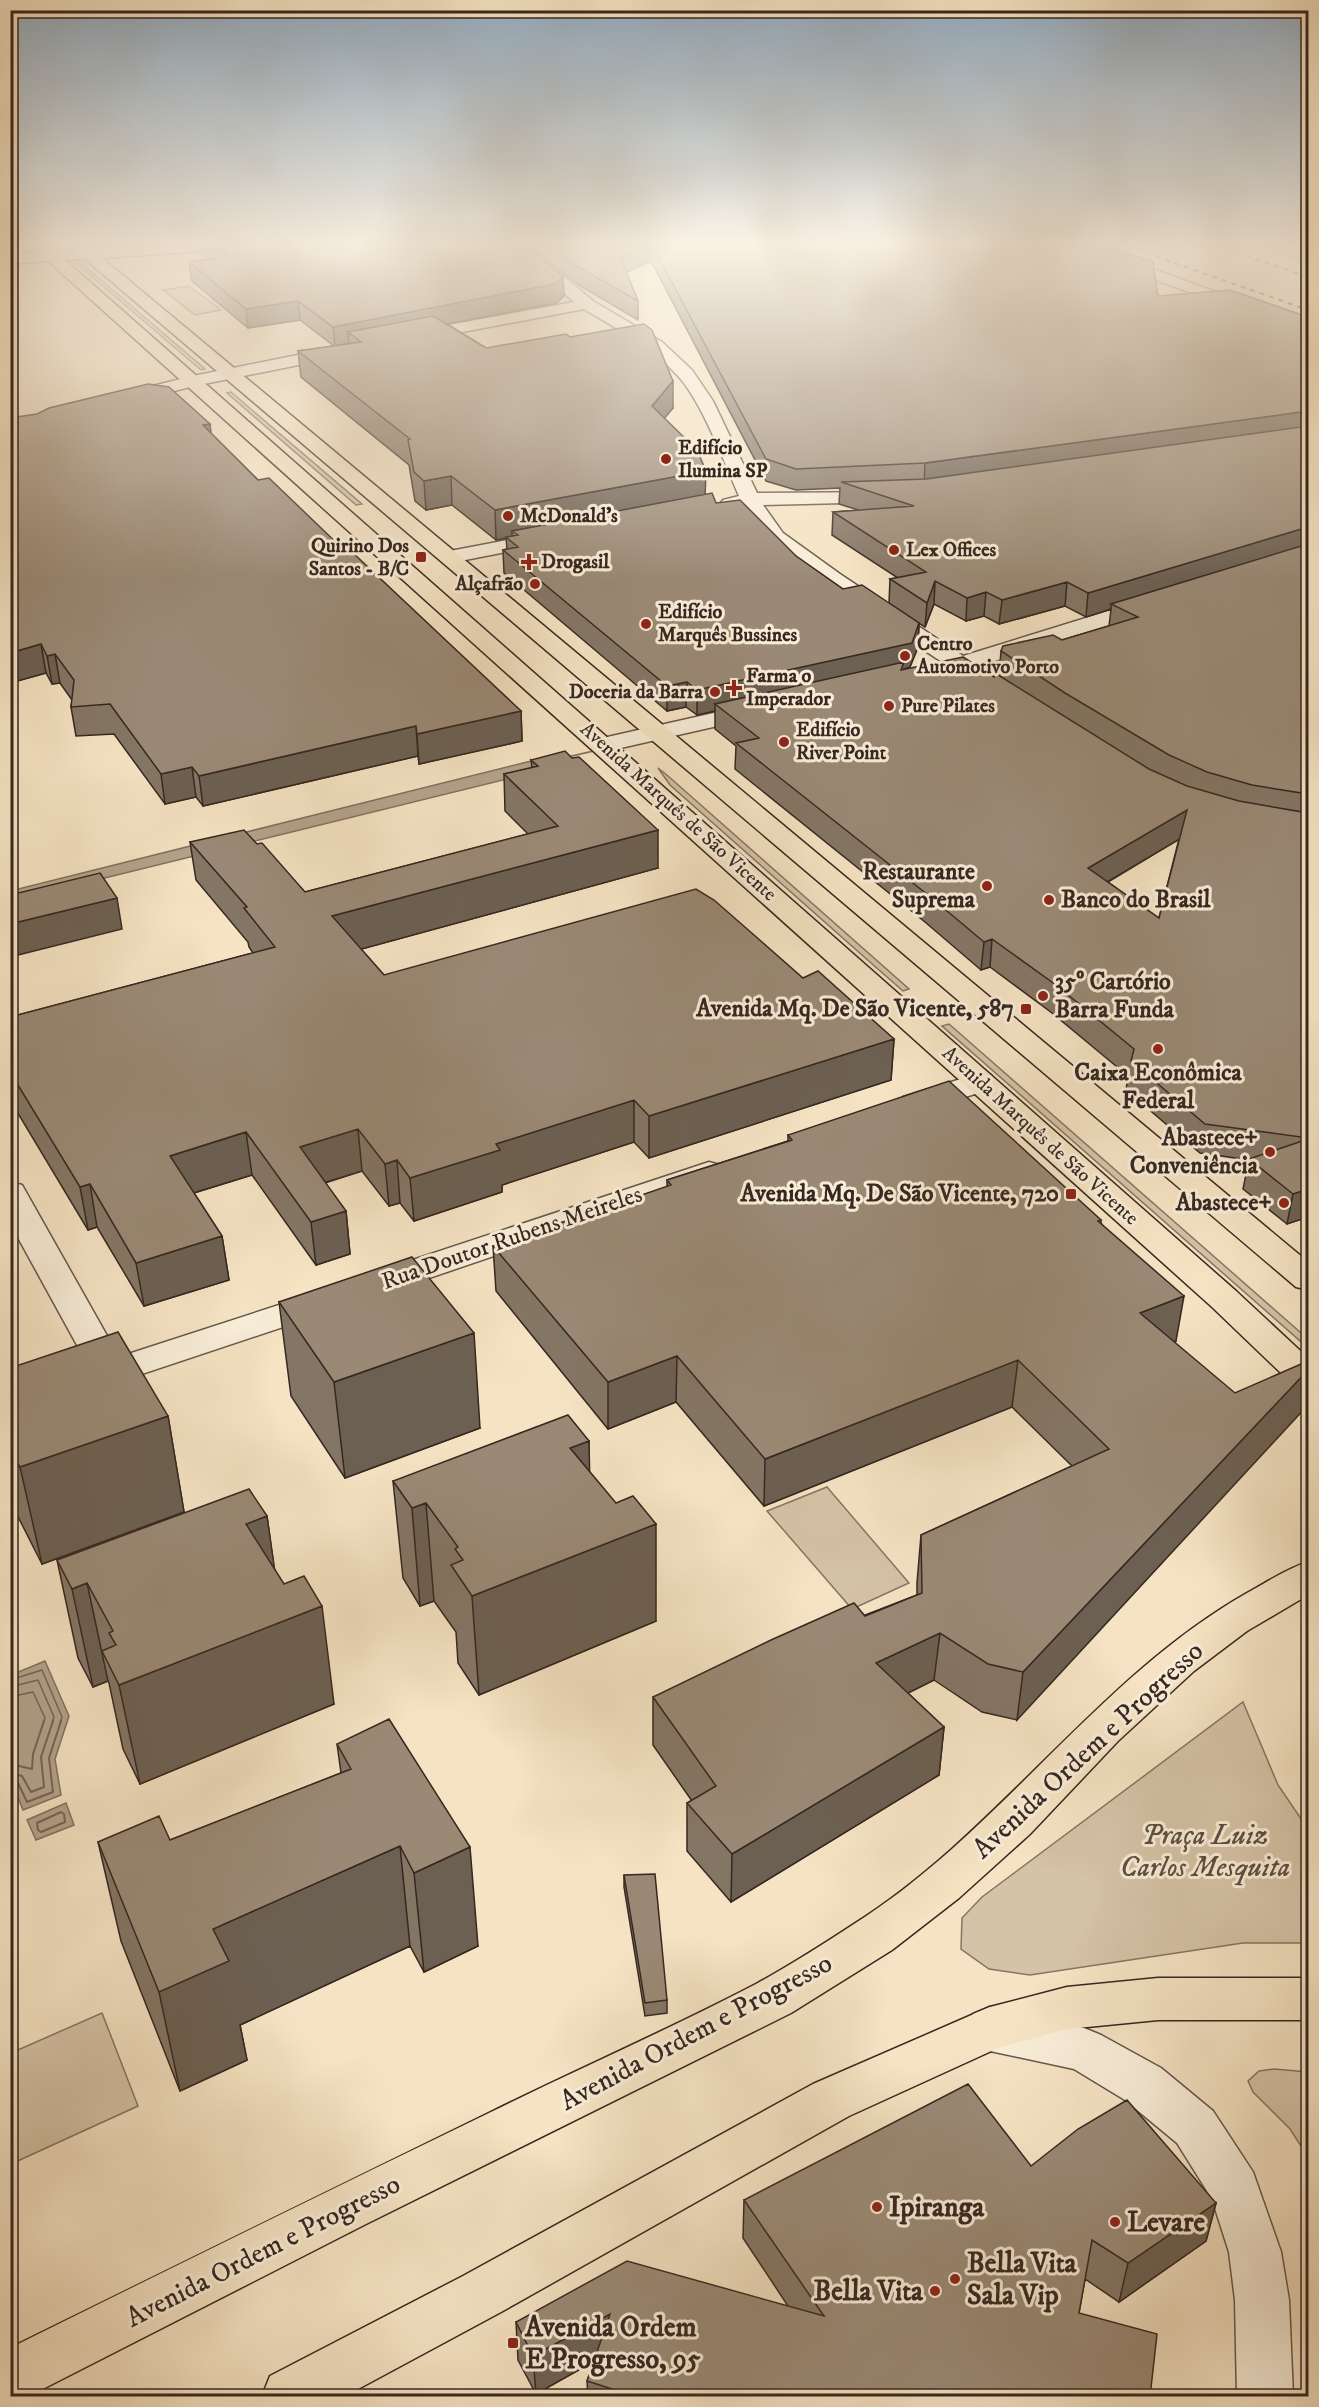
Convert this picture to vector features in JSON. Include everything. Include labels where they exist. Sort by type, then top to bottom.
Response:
[{"type":"main road","name":"Avenida Marquês de São Vicente","points":[[164,355],[1224,1299],[1295,1366],[1308,1386]]},
{"type":"main road","name":"Avenida Marquês de São Vicente","points":[[209,355],[1308,1279]]},
{"type":"main road","name":"Avenida Ordem e Progresso","points":[[10,2377],[346,2208],[774,1998],[875,1936],[943,1884],[1014,1821],[1103,1729],[1179,1660],[1233,1620],[1308,1577]]},
{"type":"main road","points":[[290,2397],[482,2294],[831,2100],[990,2029],[1067,2008],[1158,1999],[1308,1998]]},
{"type":"street","points":[[104,403],[193,381],[321,355]]},
{"type":"street","points":[[666,355],[686,374],[705,401],[749,499],[776,537],[832,579],[1009,697]]},
{"type":"street","points":[[716,507],[749,499],[905,494]]},
{"type":"street","points":[[450,557],[567,535]]},
{"type":"street","points":[[930,672],[962,665],[1172,599]]},
{"type":"street","points":[[603,745],[778,706]]},
{"type":"street","points":[[889,1112],[980,1082]]},
{"type":"street","name":"Rua Doutor Rubens Meireles","points":[[10,1406],[742,1161]]},
{"type":"street","points":[[10,1192],[110,1373]]},
{"type":"street","points":[[990,2029],[1084,2050],[1143,2084],[1195,2127],[1235,2189],[1256,2252],[1262,2300],[1265,2397]]},
{"type":"green space","points":[[184,355],[189,355],[205,369],[201,370]]},
{"type":"green space","points":[[231,392],[362,504],[356,505],[227,393]]},
{"type":"green space","points":[[658,768],[909,989],[903,991],[871,963],[670,785]]},
{"type":"green space","points":[[949,1024],[1308,1339],[1308,1348],[942,1026]]},
{"type":"green space","points":[[827,1487],[909,1583],[852,1609],[767,1511]]},
{"type":"green space","name":"Praça Luiz Carlos Mesquita","points":[[1243,1702],[1278,1785],[1308,1829],[1308,1943],[1243,1943],[1030,1975],[989,1969],[961,1949],[962,1918],[982,1897]]},
{"type":"green space","points":[[102,2013],[138,2106],[11,2164],[11,2053]]},
{"type":"green space","points":[[1274,2069],[1308,2072],[1308,2157],[1290,2129],[1253,2092],[1248,2081],[1259,2071]]},
{"type":"water","points":[[958,667],[568,757],[572,763],[11,901],[10,891],[563,753],[567,757]]},
{"type":"water","points":[[45,1661],[69,1716],[55,1759],[61,1795],[23,1810],[11,1780],[11,1675]]},
{"type":"water","points":[[66,1803],[74,1825],[36,1840],[27,1820]]},
{"type":"building","points":[[304,355],[662,355],[673,381],[652,406],[697,450],[706,471],[495,510],[451,476],[424,481],[414,472],[408,440],[410,439]]},
{"type":"building","points":[[711,355],[1308,355],[1308,411],[925,463],[796,469],[766,459]]},
{"type":"building","points":[[148,384],[169,387],[210,424],[203,425],[258,480],[269,478],[346,552],[351,551],[521,711],[417,734],[416,726],[199,776],[192,767],[161,774],[110,704],[71,707],[74,680],[55,654],[47,656],[41,644],[10,653],[10,418],[37,414],[49,408]]},
{"type":"building","points":[[1308,426],[1308,527],[1088,593],[1067,582],[1002,600],[986,592],[967,598],[935,581],[927,603],[890,579],[926,572],[833,512],[914,506],[841,482],[926,479]]},
{"type":"building","points":[[712,493],[716,503],[740,500],[796,556],[843,589],[862,585],[919,623],[912,643],[697,690],[687,682],[667,686],[503,550],[518,547],[506,537],[518,535],[512,531]]},
{"type":"building","points":[[1308,544],[1308,794],[1252,785],[1207,772],[1169,755],[1065,693],[1001,651],[1003,646],[1053,635],[1062,640],[1138,617],[1111,604]]},
{"type":"building","points":[[963,657],[994,677],[995,673],[1149,769],[1187,786],[1239,801],[1308,813],[1308,1138],[1205,1124],[1131,1061],[1134,1049],[1056,985],[992,939],[984,942],[736,743],[759,738],[715,704],[904,662],[901,670]],"holes":[[[1187,810],[1159,918],[1088,868]]]},
{"type":"building","points":[[565,751],[572,758],[579,757],[658,830],[332,916],[384,975],[696,889],[714,900],[803,978],[818,971],[894,1039],[649,1116],[634,1100],[496,1144],[500,1150],[410,1178],[397,1160],[385,1164],[358,1129],[300,1147],[346,1211],[311,1222],[246,1132],[170,1156],[222,1236],[136,1263],[90,1184],[80,1187],[10,1072],[10,1017],[275,947],[244,908],[247,907],[190,842],[244,830],[257,844],[262,843],[305,892],[558,826],[504,774],[538,766],[531,760]]},
{"type":"building","points":[[100,873],[117,898],[10,924],[10,895]]},
{"type":"building","points":[[949,1081],[1101,1220],[1098,1221],[1184,1296],[1140,1313],[1235,1393],[1308,1361],[1308,1370],[1023,1672],[988,1664],[940,1633],[876,1663],[944,1727],[732,1854],[687,1803],[716,1786],[653,1697],[854,1603],[865,1616],[922,1593],[921,1535],[1109,1449],[1018,1360],[765,1459],[677,1356],[608,1382],[493,1246],[671,1185],[667,1180],[792,1140],[788,1135]]},
{"type":"building","points":[[1308,1139],[1308,1189],[1293,1194],[1249,1159]]},
{"type":"building","points":[[412,1257],[474,1333],[334,1382],[279,1302]]},
{"type":"building","points":[[118,1332],[168,1416],[20,1467],[10,1448],[10,1368]]},
{"type":"building","points":[[568,1415],[589,1441],[570,1448],[616,1503],[633,1496],[656,1524],[472,1596],[451,1565],[463,1560],[455,1549],[458,1547],[426,1503],[412,1508],[393,1481]]},
{"type":"building","points":[[249,1489],[267,1516],[246,1524],[284,1584],[304,1576],[322,1606],[119,1685],[102,1651],[116,1645],[109,1633],[113,1631],[87,1583],[72,1589],[57,1560]]},
{"type":"building","points":[[389,1719],[470,1847],[414,1873],[400,1846],[213,1929],[229,1961],[159,1992],[98,1842],[159,1816],[170,1840],[351,1769],[337,1744]]},
{"type":"building","points":[[655,1874],[667,2000],[645,2003],[624,1875]]},
{"type":"building","points":[[968,2084],[1031,2166],[1078,2129],[1127,2100],[1216,2203],[1128,2263],[1092,2240],[1079,2313],[1157,2334],[1150,2397],[637,2397],[587,2381],[610,2314],[533,2356],[516,2322],[627,2261],[824,2316],[744,2200]]},
{"type":"place","name":"Edifício Ilumina SP","points":[[666,459]]},
{"type":"place","name":"McDonald's","points":[[508,516]]},
{"type":"place","name":"Lex Offices","points":[[894,550]]},
{"type":"place","name":"Quirino Dos Santos - B/C","points":[[421,557]]},
{"type":"place","name":"Drogasil","points":[[529,562]]},
{"type":"place","name":"Alçafrão","points":[[535,584]]},
{"type":"place","name":"Edifício Marquês Bussines","points":[[646,624]]},
{"type":"place","name":"Centro Automotivo Porto","points":[[905,656]]},
{"type":"place","name":"Farma o Imperador","points":[[734,688]]},
{"type":"place","name":"Doceria da Barra","points":[[715,692]]},
{"type":"place","name":"Pure Pilates","points":[[889,706]]},
{"type":"place","name":"Edifício River Point","points":[[784,742]]},
{"type":"place","name":"Restaurante Suprema","points":[[987,886]]},
{"type":"place","name":"Banco do Brasil","points":[[1049,900]]},
{"type":"place","name":"35º Cartório Barra Funda","points":[[1043,996]]},
{"type":"place","name":"Avenida Mq. De São Vicente, 587","points":[[1026,1009]]},
{"type":"place","name":"Caixa Econômica Federal","points":[[1158,1049]]},
{"type":"place","name":"Abastece+ Conveniência","points":[[1270,1152]]},
{"type":"place","name":"Avenida Mq. De São Vicente, 720","points":[[1071,1194]]},
{"type":"place","name":"Abastece+","points":[[1284,1203]]},
{"type":"place","name":"Ipiranga","points":[[877,2207]]},
{"type":"place","name":"Levare","points":[[1115,2222]]},
{"type":"place","name":"Bella Vita Sala Vip","points":[[955,2279]]},
{"type":"place","name":"Bella Vita","points":[[935,2291]]},
{"type":"place","name":"Avenida Ordem E Progresso, 95","points":[[513,2343]]}]
